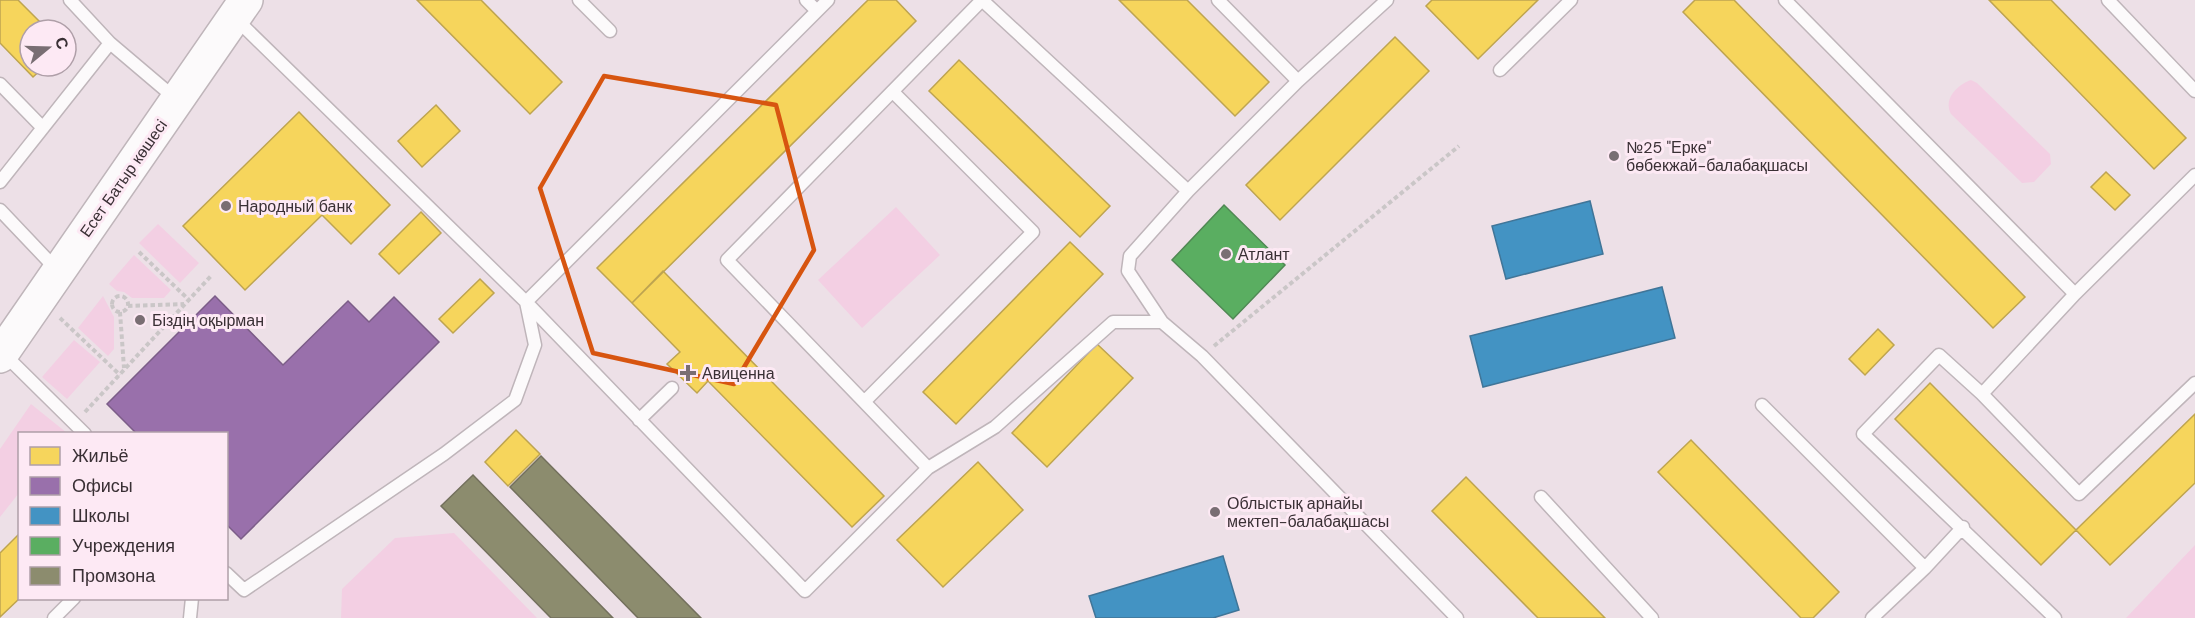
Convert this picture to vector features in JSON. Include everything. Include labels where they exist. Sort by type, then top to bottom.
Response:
[{"type":"street","name":"Есет Батыр көшесі","points":[[1,354],[240,8]]},
{"type":"lane","points":[[70,0],[110,43],[177,100]]},
{"type":"lane","points":[[579,0],[610,31]]},
{"type":"lane","points":[[806,0],[817,10]]},
{"type":"lane","points":[[526,302],[828,0]]},
{"type":"lane","points":[[928,468],[727,260],[894,93],[982,0],[1188,191]]},
{"type":"lane","points":[[1218,0],[1298,81]]},
{"type":"lane","points":[[1387,0],[1298,81],[1188,191],[1130,256],[1128,271],[1162,322],[1202,356],[1457,618]]},
{"type":"lane","points":[[1500,70],[1571,0]]},
{"type":"lane","points":[[1785,0],[2075,294]]},
{"type":"lane","points":[[2108,0],[2195,91]]},
{"type":"lane","points":[[240,8],[805,591],[928,468],[995,428],[1113,322],[1162,322]]},
{"type":"lane","points":[[0,182],[110,43]]},
{"type":"lane","points":[[0,84],[43,128]]},
{"type":"lane","points":[[865,401],[1033,232],[894,93]]},
{"type":"lane","points":[[1982,394],[2075,294],[2195,175]]},
{"type":"lane","points":[[0,210],[59,271]]},
{"type":"lane","points":[[228,575],[244,590],[444,454],[515,400],[535,345],[526,302]]},
{"type":"lane","points":[[1,354],[83,432]]},
{"type":"lane","points":[[2055,618],[1963,527],[1863,434],[1939,355],[1982,394],[2079,494],[2195,383]]},
{"type":"lane","points":[[639,420],[672,388]]},
{"type":"lane","points":[[1762,405],[1925,568]]},
{"type":"lane","points":[[1541,497],[1652,618]]},
{"type":"lane","points":[[1872,618],[1925,568],[1963,527]]},
{"type":"lane","points":[[54,618],[72,600]]},
{"type":"lane","points":[[190,618],[192,600]]},
{"type":"path","points":[[1202,356],[1458,146]]},
{"type":"path","points":[[139,252],[189,300]]},
{"type":"path","points":[[75,423],[211,276]]},
{"type":"path","points":[[124,370],[120,312],[112,306],[111,297],[123,297],[128,306]]},
{"type":"path","points":[[120,312],[128,306],[185,304]]},
{"type":"path","points":[[57,315],[120,375]]},
{"type":"highlighted area","points":[[604,76],[776,105],[814,250],[734,384],[593,353],[540,188]]},
{"type":"shaded area","points":[[1971,80],[1977,83],[2050,154],[2051,164],[2034,182],[2022,183],[1951,114],[1950,98],[1956,89]]},
{"type":"shaded area","points":[[896,207],[940,255],[862,328],[818,280]]},
{"type":"shaded area","points":[[158,224],[199,263],[180,283],[139,243]]},
{"type":"shaded area","points":[[134,255],[171,290],[164,298],[132,298],[124,292],[117,291],[109,284]]},
{"type":"shaded area","points":[[103,296],[114,317],[114,349],[108,356],[78,328]]},
{"type":"shaded area","points":[[74,340],[100,362],[67,399],[42,377]]},
{"type":"shaded area","points":[[31,404],[66,432],[18,432],[18,494],[0,517],[0,449]]},
{"type":"shaded area","points":[[454,533],[537,618],[341,618],[342,589],[395,538]]},
{"type":"shaded area","points":[[2195,545],[2195,618],[2126,618]]},
{"type":"building: Жильё","points":[[0,0],[18,0],[36,18],[18,18],[18,62],[0,43]]},
{"type":"building: Жильё","points":[[417,0],[481,0],[562,82],[530,114]]},
{"type":"building: Жильё","points":[[868,0],[896,0],[916,21],[632,303],[597,268]]},
{"type":"building: Жильё","points":[[1119,0],[1187,0],[1269,82],[1235,116]]},
{"type":"building: Жильё","points":[[1432,0],[1538,0],[1478,59],[1426,6]]},
{"type":"building: Жильё","points":[[1695,0],[1734,0],[2025,297],[1993,328],[1683,12]]},
{"type":"building: Жильё","points":[[1989,0],[2051,0],[2186,138],[2154,169]]},
{"type":"building: Жильё","points":[[1395,37],[1429,71],[1280,220],[1246,185]]},
{"type":"building: Жильё","points":[[959,60],[1110,206],[1080,237],[929,91]]},
{"type":"building: Жильё","points":[[436,105],[460,131],[422,167],[398,141]]},
{"type":"building: Жильё","points":[[299,112],[390,205],[351,244],[322,215],[245,290],[183,226]]},
{"type":"building: Жильё","points":[[2106,172],[2130,195],[2115,210],[2091,187]]},
{"type":"building: Жильё","points":[[421,212],[441,233],[399,274],[379,254]]},
{"type":"building: Жильё","points":[[1070,242],[1103,274],[956,424],[923,392]]},
{"type":"building: Жильё","points":[[663,271],[884,496],[852,527],[708,381],[697,393],[667,364],[680,352],[632,303]]},
{"type":"building: Жильё","points":[[480,279],[494,293],[453,333],[439,319]]},
{"type":"building: Жильё","points":[[1878,329],[1894,345],[1865,375],[1849,359]]},
{"type":"building: Жильё","points":[[1097,344],[1133,378],[1047,467],[1012,433]]},
{"type":"building: Жильё","points":[[1930,383],[2076,530],[2041,565],[1895,419]]},
{"type":"building: Жильё","points":[[2195,414],[2195,483],[2110,565],[2076,530]]},
{"type":"building: Жильё","points":[[516,430],[540,454],[508,486],[485,462]]},
{"type":"building: Жильё","points":[[1691,440],[1839,592],[1813,618],[1801,618],[1658,472]]},
{"type":"building: Жильё","points":[[978,462],[1023,510],[943,587],[897,540]]},
{"type":"building: Жильё","points":[[1466,477],[1605,618],[1538,618],[1432,511]]},
{"type":"building: Жильё","points":[[18,535],[18,600],[0,617],[0,553]]},
{"type":"building: Офисы","points":[[215,296],[283,365],[348,301],[369,322],[394,297],[439,342],[241,539],[228,526],[228,432],[135,432],[107,404]]},
{"type":"building: Школы","points":[[1590,201],[1603,254],[1506,279],[1492,226]]},
{"type":"building: Школы","points":[[1662,287],[1675,338],[1483,387],[1470,336]]},
{"type":"building: Школы","points":[[1223,556],[1239,610],[1213,618],[1096,618],[1089,596]]},
{"type":"building: Учреждения","points":[[1224,205],[1285,265],[1233,319],[1172,260]]},
{"type":"building: Промзона","points":[[541,456],[701,618],[638,618],[510,487]]},
{"type":"building: Промзона","points":[[473,475],[613,618],[551,618],[441,506]]},
{"type":"place","name":"№25 \"Ерке\" бөбекжай-балабақшасы","points":[[1614,156]]},
{"type":"place","name":"Народный банк","points":[[226,206]]},
{"type":"place","name":"Атлант","points":[[1226,254]]},
{"type":"place","name":"Біздің оқырман","points":[[140,320]]},
{"type":"place","name":"Авиценна","points":[[688,373]]},
{"type":"place","name":"Облыстық арнайы мектеп-балабақшасы","points":[[1215,512]]}]
